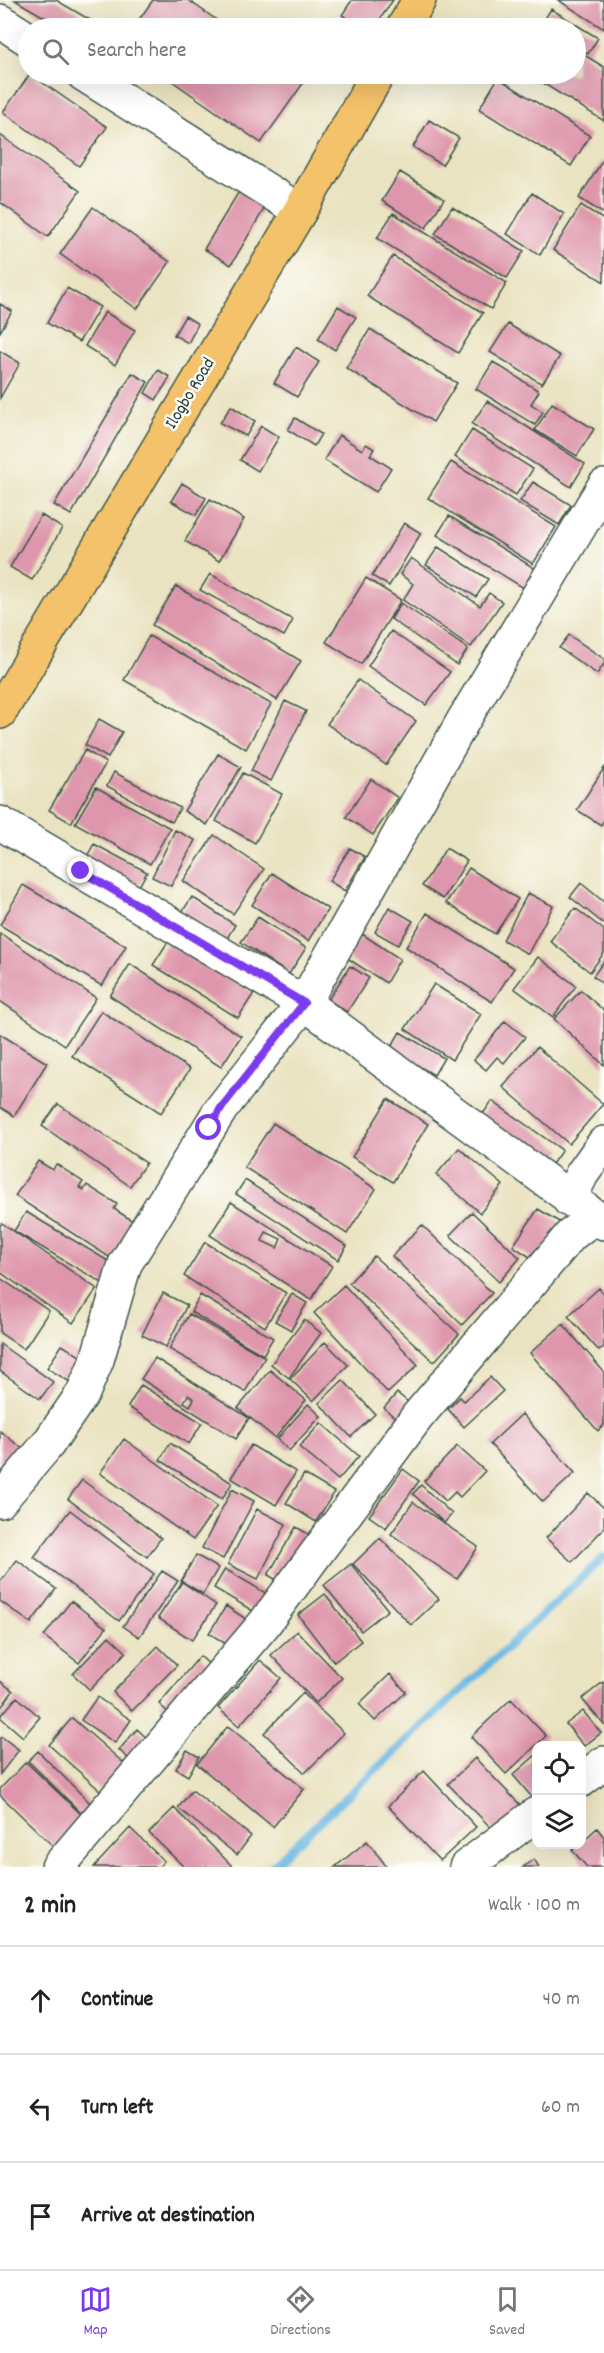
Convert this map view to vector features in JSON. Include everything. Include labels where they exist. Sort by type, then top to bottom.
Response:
[{"type":"main road","points":[[409,18],[419,0]]},
{"type":"main road","name":"Ilogbo Road","points":[[0,712],[300,211],[372,84]]},
{"type":"street","points":[[0,21],[18,33]]},
{"type":"street","points":[[99,84],[300,211]]},
{"type":"street","points":[[0,1501],[48,1443],[83,1393],[97,1360],[125,1264],[221,1108],[304,1003],[463,721],[604,486]]},
{"type":"street","points":[[0,823],[304,1003],[589,1213]]},
{"type":"street","points":[[58,1867],[264,1624],[424,1408],[589,1213],[582,1174],[604,1143]]},
{"type":"street","points":[[586,1777],[604,1763]]},
{"type":"street","points":[[466,1867],[532,1818]]},
{"type":"building","points":[[15,0],[56,0],[87,18],[46,18]]},
{"type":"building","points":[[153,0],[188,0],[214,18],[140,18]]},
{"type":"building","points":[[352,0],[393,0],[381,18],[347,18],[342,15]]},
{"type":"building","points":[[558,0],[604,0],[604,29]]},
{"type":"building","points":[[551,9],[566,18],[545,18]]},
{"type":"building","points":[[586,31],[598,38],[588,54],[586,53]]},
{"type":"building","points":[[586,56],[604,67],[604,121],[544,84],[586,84]]},
{"type":"building","points":[[23,84],[45,84],[107,127],[79,166],[3,112]]},
{"type":"building","points":[[176,84],[303,84],[261,143]]},
{"type":"building","points":[[494,84],[508,84],[590,136],[571,166],[479,109]]},
{"type":"building","points":[[429,120],[459,138],[442,165],[413,147]]},
{"type":"building","points":[[0,135],[80,191],[48,237],[0,202]]},
{"type":"building","points":[[604,158],[604,214],[579,198]]},
{"type":"building","points":[[400,172],[444,199],[426,228],[382,201]]},
{"type":"building","points":[[241,188],[267,204],[231,265],[204,249]]},
{"type":"building","points":[[532,193],[564,214],[540,255],[507,234]]},
{"type":"building","points":[[581,205],[604,220],[604,282],[553,250]]},
{"type":"building","points":[[93,207],[170,262],[137,309],[60,254]]},
{"type":"building","points":[[452,207],[524,251],[507,278],[435,234]]},
{"type":"building","points":[[393,213],[507,283],[491,309],[377,238]]},
{"type":"building","points":[[393,256],[483,313],[458,353],[367,296]]},
{"type":"building","points":[[67,288],[100,307],[79,342],[47,323]]},
{"type":"building","points":[[0,304],[12,311],[0,332]]},
{"type":"building","points":[[338,306],[356,317],[335,350],[318,339]]},
{"type":"building","points":[[105,312],[135,330],[115,365],[85,346]]},
{"type":"building","points":[[185,316],[198,324],[188,343],[174,335]]},
{"type":"building","points":[[508,324],[560,356],[542,384],[490,352]]},
{"type":"building","points":[[370,329],[457,383],[433,422],[346,368]]},
{"type":"building","points":[[296,347],[319,362],[297,397],[274,383]]},
{"type":"building","points":[[0,351],[20,363],[0,398]]},
{"type":"building","points":[[493,362],[539,391],[531,404],[543,412],[535,425],[476,389]]},
{"type":"building","points":[[158,370],[170,377],[156,400],[145,393]]},
{"type":"building","points":[[132,373],[148,382],[71,515],[54,505]]},
{"type":"building","points":[[487,401],[585,464],[571,487],[472,424]]},
{"type":"building","points":[[552,403],[594,429],[577,456],[535,430]]},
{"type":"building","points":[[231,406],[255,421],[246,436],[220,423]]},
{"type":"building","points":[[295,418],[321,434],[314,446],[288,430]]},
{"type":"building","points":[[261,426],[279,437],[258,471],[240,460]]},
{"type":"building","points":[[472,430],[533,469],[516,495],[455,457]]},
{"type":"building","points":[[339,435],[362,450],[366,444],[374,449],[370,455],[391,468],[376,492],[324,460]]},
{"type":"building","points":[[451,462],[556,527],[533,564],[428,498]]},
{"type":"building","points":[[533,482],[571,505],[559,525],[520,501]]},
{"type":"building","points":[[182,483],[206,498],[196,515],[171,501]]},
{"type":"building","points":[[210,499],[244,519],[219,561],[185,541]]},
{"type":"building","points":[[41,515],[62,528],[32,580],[10,567]]},
{"type":"building","points":[[449,516],[544,574],[532,593],[437,535]]},
{"type":"building","points":[[404,523],[421,533],[389,586],[372,576]]},
{"type":"building","points":[[438,547],[488,579],[476,597],[426,565]]},
{"type":"building","points":[[411,558],[480,606],[489,593],[502,602],[471,647],[403,600],[413,584],[400,574]]},
{"type":"building","points":[[210,574],[293,620],[284,636],[200,590]]},
{"type":"building","points":[[366,578],[401,600],[361,664],[326,642]]},
{"type":"building","points":[[176,586],[301,661],[277,700],[152,625]]},
{"type":"building","points":[[401,603],[468,649],[457,665],[391,619]]},
{"type":"building","points":[[391,631],[450,672],[426,705],[368,666]]},
{"type":"building","points":[[569,635],[604,659],[604,664],[597,674],[559,648]]},
{"type":"building","points":[[149,636],[271,704],[246,749],[124,680]]},
{"type":"building","points":[[358,680],[416,721],[386,765],[327,724]]},
{"type":"building","points":[[285,701],[306,711],[271,781],[251,771]]},
{"type":"building","points":[[99,719],[122,732],[108,758],[85,745]]},
{"type":"building","points":[[85,750],[106,763],[71,823],[49,810]]},
{"type":"building","points":[[218,754],[241,767],[207,825],[184,811]]},
{"type":"building","points":[[604,768],[604,820],[601,825],[577,810]]},
{"type":"building","points":[[114,772],[180,808],[172,822],[107,786]]},
{"type":"building","points":[[243,773],[282,794],[255,843],[216,821]]},
{"type":"building","points":[[371,779],[398,798],[373,835],[346,817]]},
{"type":"building","points":[[96,787],[170,828],[150,864],[75,823]]},
{"type":"building","points":[[175,830],[195,840],[171,886],[152,877]]},
{"type":"building","points":[[214,835],[264,869],[233,914],[183,881]]},
{"type":"building","points":[[94,844],[147,872],[139,886],[86,858]]},
{"type":"building","points":[[350,848],[365,857],[345,891],[329,881]]},
{"type":"building","points":[[446,848],[467,861],[443,899],[422,886]]},
{"type":"building","points":[[469,868],[518,899],[495,934],[446,903]]},
{"type":"building","points":[[272,873],[328,909],[308,941],[252,905]]},
{"type":"building","points":[[581,883],[604,902],[604,924],[570,897]]},
{"type":"building","points":[[23,885],[126,946],[102,986],[0,925]]},
{"type":"building","points":[[528,893],[553,906],[528,954],[503,940]]},
{"type":"building","points":[[192,897],[235,925],[226,940],[182,912]]},
{"type":"building","points":[[389,907],[413,921],[398,945],[375,932]]},
{"type":"building","points":[[575,908],[604,930],[604,953],[590,972],[550,941]]},
{"type":"building","points":[[427,913],[514,968],[492,1002],[406,947]]},
{"type":"building","points":[[258,917],[306,948],[289,974],[241,942]]},
{"type":"building","points":[[0,933],[96,998],[65,1045],[0,1001]]},
{"type":"building","points":[[362,934],[400,959],[386,983],[347,958]]},
{"type":"building","points":[[169,940],[254,993],[238,1018],[153,965]]},
{"type":"building","points":[[538,957],[576,986],[553,1017],[514,988]]},
{"type":"building","points":[[604,961],[604,985],[593,976]]},
{"type":"building","points":[[130,964],[241,1036],[221,1067],[110,996]]},
{"type":"building","points":[[350,966],[369,978],[347,1012],[328,1000]]},
{"type":"building","points":[[434,984],[481,1014],[452,1060],[405,1029]]},
{"type":"building","points":[[581,990],[604,1011],[604,1065],[554,1019]]},
{"type":"building","points":[[101,1011],[190,1069],[161,1113],[72,1056]]},
{"type":"building","points":[[505,1021],[525,1037],[504,1063],[497,1057],[486,1070],[474,1060]]},
{"type":"building","points":[[400,1032],[444,1058],[434,1075],[390,1049]]},
{"type":"building","points":[[0,1034],[47,1063],[14,1116],[0,1107]]},
{"type":"building","points":[[537,1047],[603,1104],[569,1144],[503,1087]]},
{"type":"building","points":[[388,1099],[428,1124],[393,1182],[352,1157]]},
{"type":"building","points":[[492,1101],[562,1150],[545,1174],[475,1125]]},
{"type":"building","points":[[58,1104],[146,1163],[130,1186],[42,1126]]},
{"type":"building","points":[[273,1123],[376,1189],[347,1234],[244,1167]]},
{"type":"building","points":[[459,1148],[503,1185],[480,1213],[436,1175]]},
{"type":"building","points":[[38,1161],[53,1170],[56,1164],[83,1182],[79,1187],[84,1190],[87,1185],[117,1204],[114,1209],[136,1223],[112,1259],[15,1196]]},
{"type":"building","points":[[245,1180],[347,1246],[338,1260],[236,1194]]},
{"type":"building","points":[[231,1202],[332,1266],[311,1300],[210,1235]],"holes":[[[266,1232],[281,1239],[277,1248],[262,1241]]]},
{"type":"building","points":[[538,1209],[561,1223],[536,1261],[513,1246]]},
{"type":"building","points":[[26,1212],[120,1268],[109,1287],[14,1231]]},
{"type":"building","points":[[472,1212],[520,1258],[499,1282],[450,1235]]},
{"type":"building","points":[[2,1223],[97,1289],[73,1323],[0,1272],[0,1226]]},
{"type":"building","points":[[422,1225],[492,1293],[462,1325],[392,1256]]},
{"type":"building","points":[[205,1242],[286,1293],[265,1327],[184,1276]]},
{"type":"building","points":[[374,1256],[459,1334],[434,1362],[349,1283]]},
{"type":"building","points":[[0,1278],[49,1311],[24,1349],[0,1333]]},
{"type":"building","points":[[344,1285],[418,1365],[388,1393],[314,1313]]},
{"type":"building","points":[[599,1288],[604,1294],[604,1347],[599,1351],[568,1316]]},
{"type":"building","points":[[163,1293],[187,1305],[166,1347],[142,1335]]},
{"type":"building","points":[[292,1294],[307,1303],[291,1330],[275,1321]]},
{"type":"building","points":[[200,1295],[273,1338],[263,1355],[191,1312]]},
{"type":"building","points":[[189,1314],[265,1357],[245,1392],[169,1349]]},
{"type":"building","points":[[304,1320],[321,1333],[289,1378],[271,1364]]},
{"type":"building","points":[[563,1324],[604,1372],[604,1425],[598,1431],[530,1353]]},
{"type":"building","points":[[325,1342],[348,1365],[313,1401],[290,1379]]},
{"type":"building","points":[[0,1344],[53,1382],[40,1399],[0,1371]]},
{"type":"building","points":[[62,1345],[85,1359],[70,1382],[47,1368]]},
{"type":"building","points":[[155,1358],[249,1418],[236,1439],[141,1379]],"holes":[[[188,1395],[194,1399],[190,1406],[184,1402]]]},
{"type":"building","points":[[270,1370],[306,1400],[275,1438],[238,1408]]},
{"type":"building","points":[[490,1377],[503,1391],[464,1427],[448,1409],[460,1397],[464,1401]]},
{"type":"building","points":[[343,1380],[375,1414],[351,1437],[319,1403]]},
{"type":"building","points":[[141,1385],[202,1423],[189,1444],[128,1407]]},
{"type":"building","points":[[397,1393],[413,1406],[400,1422],[384,1408]]},
{"type":"building","points":[[308,1404],[321,1416],[289,1451],[277,1439]]},
{"type":"building","points":[[522,1414],[575,1473],[543,1502],[490,1444]]},
{"type":"building","points":[[321,1423],[359,1456],[338,1480],[299,1447]]},
{"type":"building","points":[[0,1431],[23,1449],[0,1477]]},
{"type":"building","points":[[124,1439],[217,1506],[193,1540],[100,1473]]},
{"type":"building","points":[[170,1443],[232,1483],[222,1499],[160,1460]]},
{"type":"building","points":[[251,1445],[296,1472],[276,1505],[231,1478]]},
{"type":"building","points":[[457,1446],[485,1471],[460,1497],[455,1492],[446,1501],[424,1481]]},
{"type":"building","points":[[403,1469],[419,1481],[386,1528],[369,1516]]},
{"type":"building","points":[[304,1474],[334,1492],[316,1522],[286,1503]]},
{"type":"building","points":[[82,1480],[161,1538],[147,1557],[68,1499]]},
{"type":"building","points":[[421,1485],[452,1514],[444,1523],[413,1494]]},
{"type":"building","points":[[232,1489],[254,1501],[223,1559],[202,1548]]},
{"type":"building","points":[[588,1493],[604,1508],[604,1528],[572,1562],[546,1538]]},
{"type":"building","points":[[413,1502],[478,1547],[457,1579],[391,1534]]},
{"type":"building","points":[[257,1509],[286,1524],[258,1579],[228,1564]]},
{"type":"building","points":[[70,1510],[154,1574],[119,1621],[34,1557]]},
{"type":"building","points":[[296,1527],[310,1535],[282,1583],[268,1575]]},
{"type":"building","points":[[380,1538],[439,1599],[411,1625],[353,1564]]},
{"type":"building","points":[[196,1555],[218,1568],[203,1594],[181,1581]]},
{"type":"building","points":[[17,1560],[56,1589],[31,1623],[0,1601],[0,1582]]},
{"type":"building","points":[[351,1564],[388,1610],[361,1631],[324,1585]]},
{"type":"building","points":[[225,1569],[269,1595],[258,1614],[214,1588]]},
{"type":"building","points":[[162,1571],[178,1581],[139,1637],[123,1626]]},
{"type":"building","points":[[182,1582],[216,1605],[192,1640],[158,1618]]},
{"type":"building","points":[[325,1594],[361,1641],[334,1662],[298,1615]]},
{"type":"building","points":[[71,1601],[106,1628],[79,1663],[44,1636]]},
{"type":"building","points":[[226,1606],[249,1621],[232,1648],[209,1633]]},
{"type":"building","points":[[297,1631],[342,1678],[316,1703],[271,1655]]},
{"type":"building","points":[[109,1636],[126,1652],[90,1690],[73,1674]]},
{"type":"building","points":[[158,1646],[177,1665],[132,1711],[113,1692]]},
{"type":"building","points":[[200,1656],[213,1668],[172,1716],[159,1704]]},
{"type":"building","points":[[260,1660],[281,1678],[239,1726],[218,1708]]},
{"type":"building","points":[[390,1674],[406,1692],[375,1721],[359,1704]]},
{"type":"building","points":[[0,1681],[13,1691],[0,1709]]},
{"type":"building","points":[[604,1683],[604,1725],[582,1699]]},
{"type":"building","points":[[303,1693],[344,1733],[305,1773],[264,1733]]},
{"type":"building","points":[[17,1697],[40,1717],[23,1737],[0,1717]]},
{"type":"building","points":[[97,1697],[131,1720],[115,1743],[81,1720]]},
{"type":"building","points":[[511,1699],[546,1736],[541,1741],[532,1741],[532,1749],[506,1774],[471,1737]]},
{"type":"building","points":[[583,1711],[601,1733],[586,1744],[586,1741],[580,1741],[566,1724]]},
{"type":"building","points":[[72,1718],[127,1766],[103,1793],[49,1745]]},
{"type":"building","points":[[228,1726],[304,1789],[273,1827],[197,1764]]},
{"type":"building","points":[[137,1729],[151,1742],[132,1762],[119,1750]]},
{"type":"building","points":[[2,1737],[19,1750],[0,1774],[0,1739]]},
{"type":"building","points":[[187,1750],[199,1757],[188,1776],[176,1769]]},
{"type":"building","points":[[38,1751],[93,1806],[83,1815],[28,1761]]},
{"type":"building","points":[[475,1758],[528,1813],[502,1839],[448,1784]]},
{"type":"building","points":[[532,1758],[532,1797],[513,1775]]},
{"type":"building","points":[[26,1762],[84,1817],[55,1848],[0,1795],[0,1789]]},
{"type":"building","points":[[424,1771],[476,1827],[440,1861],[388,1806]]},
{"type":"building","points":[[192,1790],[251,1836],[237,1855],[178,1808]]},
{"type":"building","points":[[174,1808],[231,1867],[184,1867],[149,1833]]},
{"type":"building","points":[[130,1828],[164,1861],[159,1867],[94,1867]]},
{"type":"building","points":[[597,1828],[604,1837],[604,1867],[587,1867],[572,1850],[586,1849],[586,1838]]},
{"type":"building","points":[[367,1841],[387,1867],[335,1867]]},
{"type":"building","points":[[534,1859],[539,1867],[523,1867]]},
{"type":"waterway","points":[[271,1867],[604,1557]]},
{"type":"route","points":[[81,871],[304,1003],[221,1108],[209,1128]]}]
